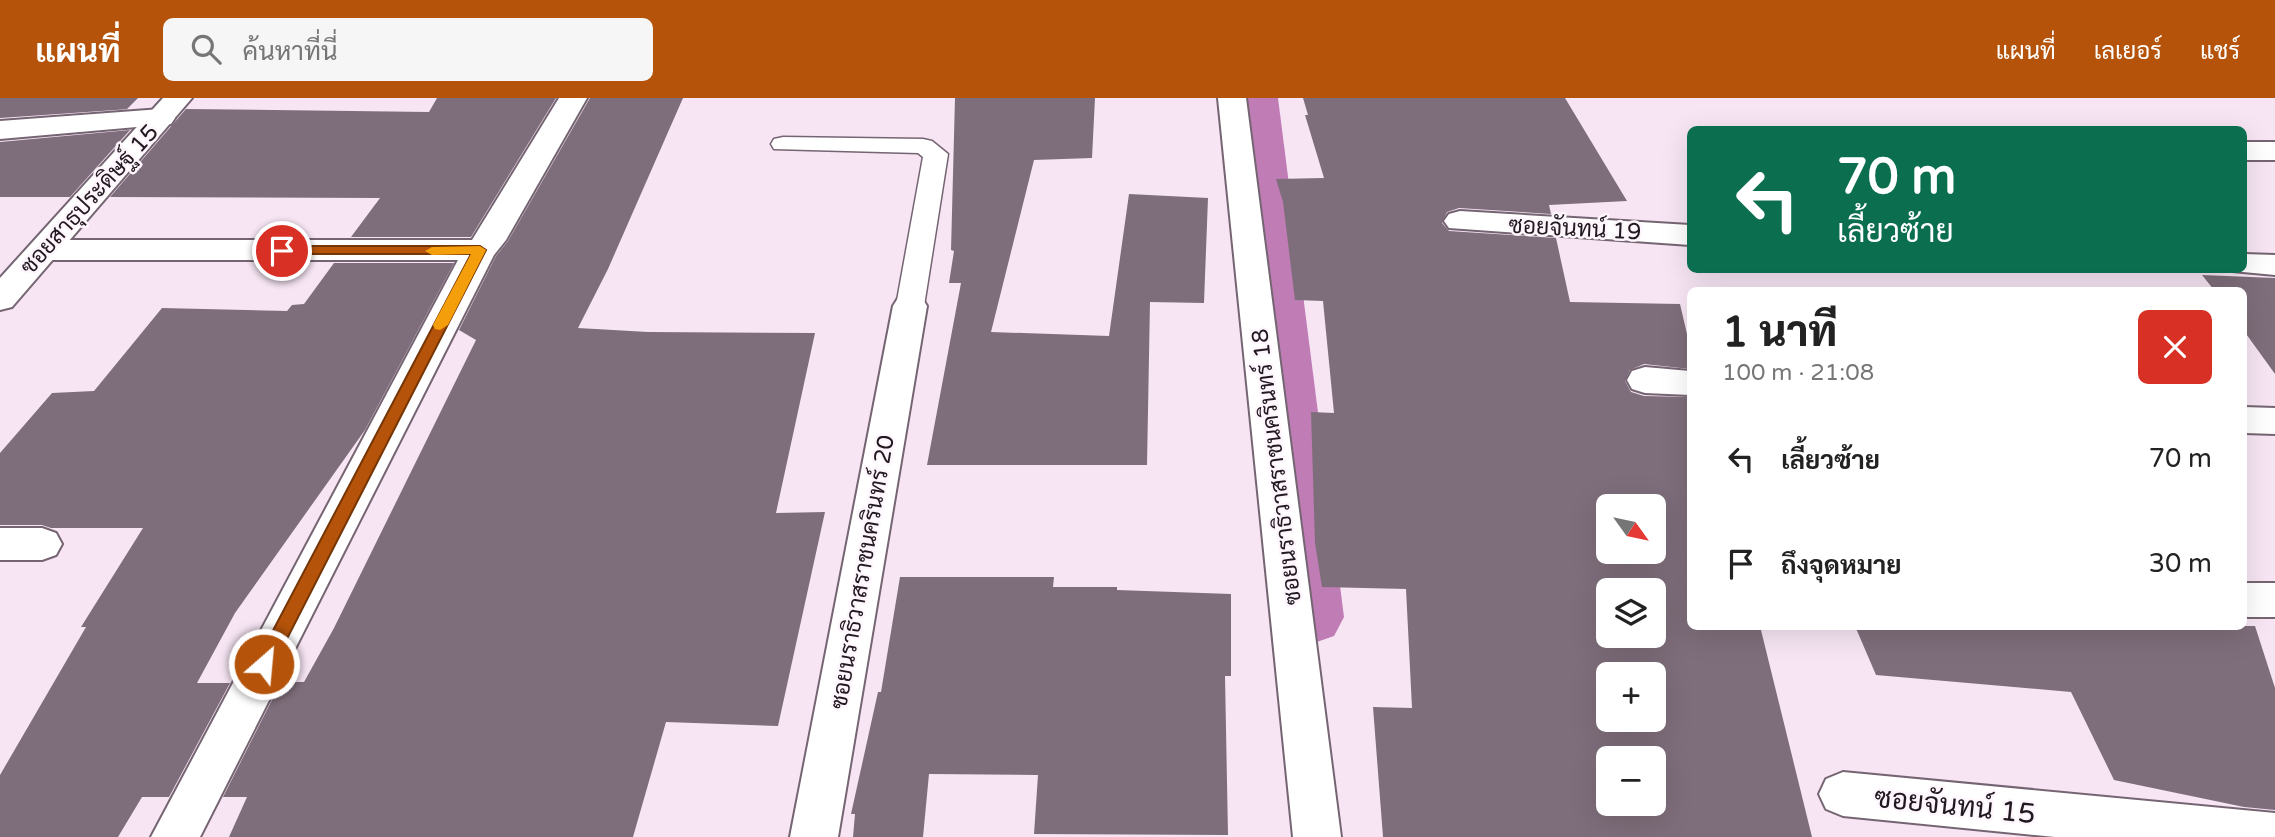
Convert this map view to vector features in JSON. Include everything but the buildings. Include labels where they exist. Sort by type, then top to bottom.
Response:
[{"type":"street","points":[[175,837],[480,250],[490,240],[573,98]]},
{"type":"street","name":"ซอยนราธิวาสราชนครินทร์ 18","points":[[1232,98],[1317,837]]},
{"type":"street","points":[[0,130],[170,108]]},
{"type":"street","name":"ซอยสาธุประดิษฐ์ 15","points":[[0,299],[170,108]]},
{"type":"street","points":[[2247,151],[2275,151]]},
{"type":"street","name":"ซอยจันทน์ 19","points":[[1460,221],[1687,235]]},
{"type":"street","points":[[44,250],[480,250]]},
{"type":"street","points":[[2247,264],[2275,265]]},
{"type":"street","name":"ซอยนราธิวาสราชนครินทร์ 20","points":[[814,837],[910,306]]},
{"type":"street","points":[[1644,380],[1687,383]]},
{"type":"street","points":[[2247,420],[2275,421]]},
{"type":"street","points":[[0,544],[42,544]]},
{"type":"street","points":[[2247,600],[2275,600]]},
{"type":"street","name":"ซอยจันทน์ 15","points":[[1843,794],[2275,836]]},
{"type":"lane","points":[[783,144],[923,146],[936,154],[910,306]]},
{"type":"waterway","points":[[1256,98],[1311,617]]},
{"type":"slow traffic","points":[[432,251],[480,250],[440,325]]},
{"type":"route","points":[[264,664],[480,250],[282,251]]}]
